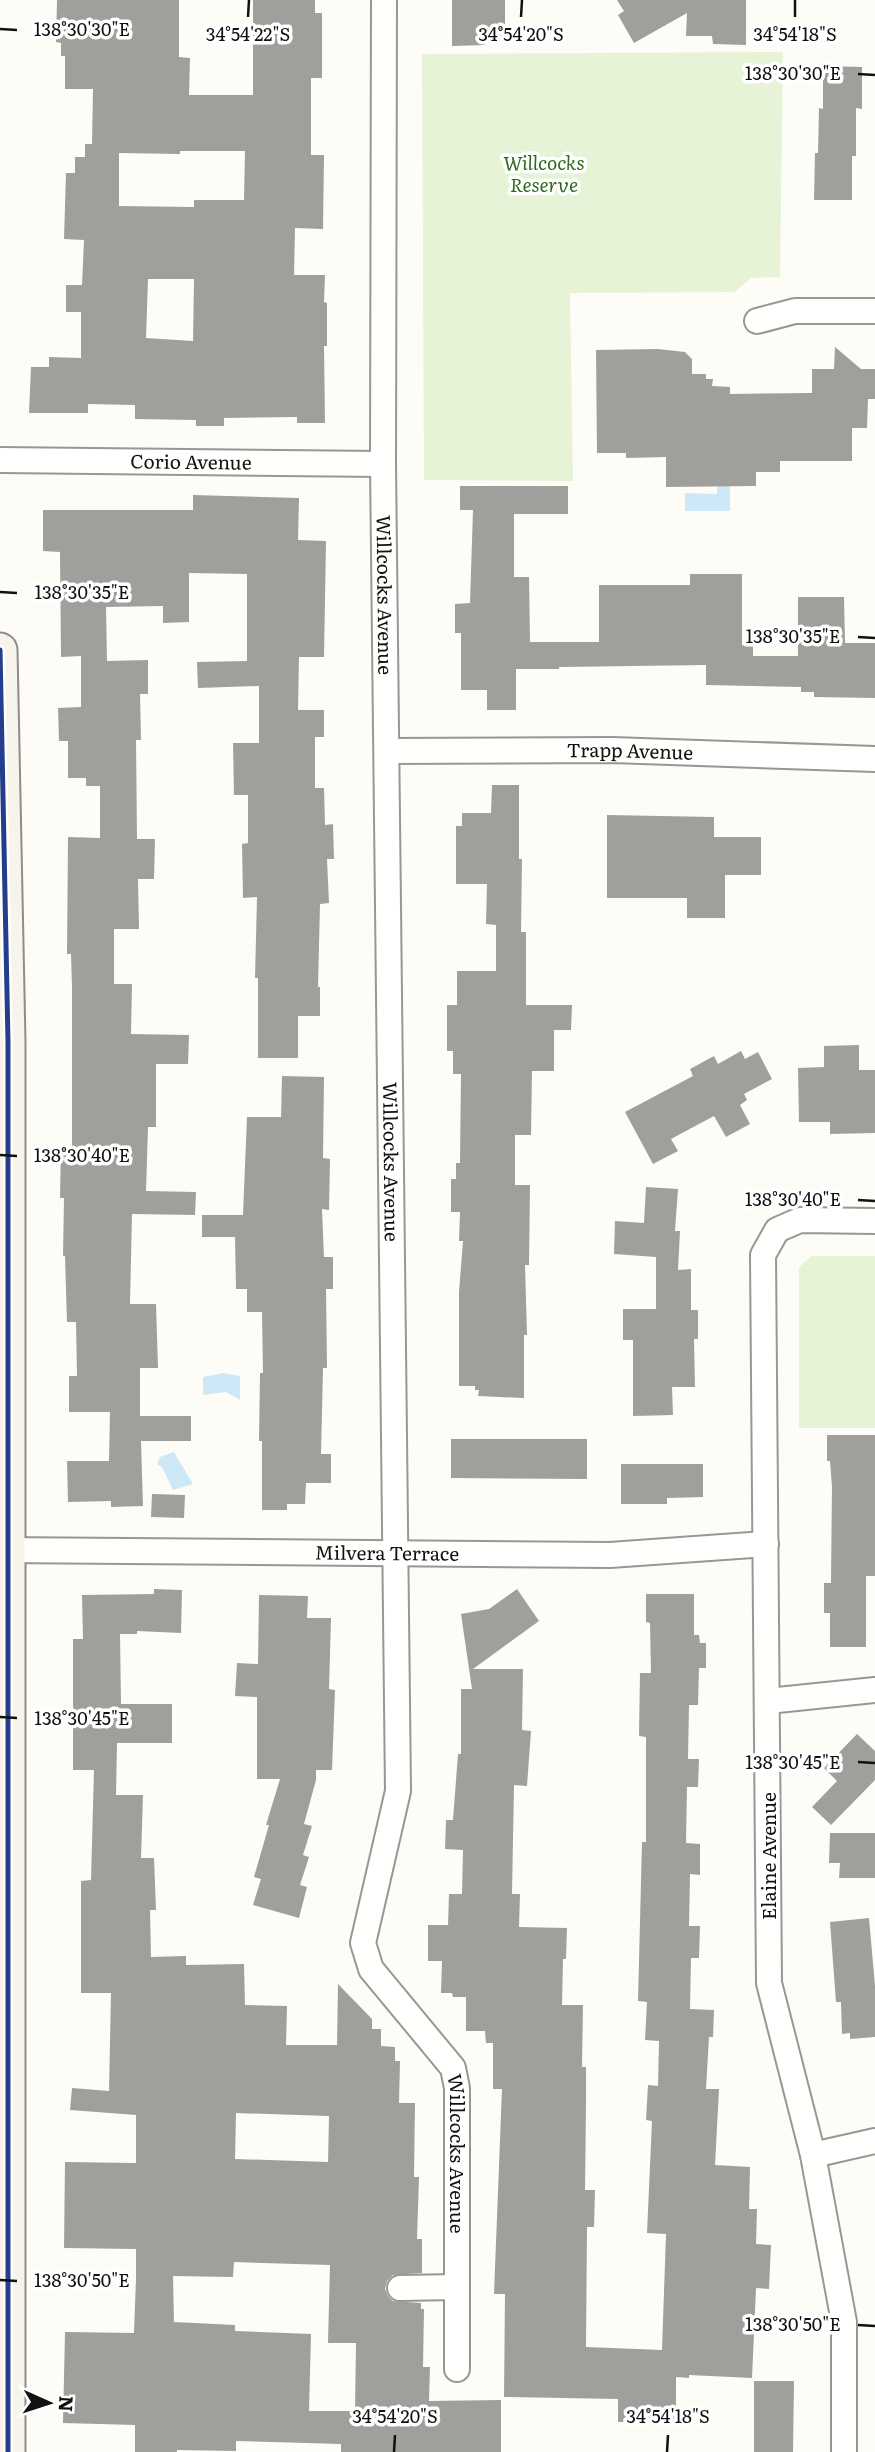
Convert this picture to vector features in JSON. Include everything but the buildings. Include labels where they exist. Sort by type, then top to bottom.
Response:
[{"type":"main road","points":[[0,650],[4,1042],[8,2452]]},
{"type":"street","name":"Willcocks Avenue","points":[[384,0],[383,464],[398,1791],[363,1943],[371,1969],[453,2068],[457,2088],[457,2369]]},
{"type":"street","points":[[757,321],[795,311],[875,311]]},
{"type":"street","name":"Corio Avenue","points":[[0,460],[383,464]]},
{"type":"street","name":"Trapp Avenue","points":[[387,751],[612,750],[875,759]]},
{"type":"street","name":"Elaine Avenue","points":[[844,2452],[844,2322],[813,2155],[769,1983],[763,1255],[777,1230],[800,1220],[875,1221]]},
{"type":"street","name":"Milvera Terrace","points":[[4,1550],[394,1551],[610,1555],[766,1544]]},
{"type":"street","points":[[768,1701],[875,1690]]},
{"type":"street","points":[[813,2155],[875,2141]]},
{"type":"street","points":[[400,2288],[457,2287]]},
{"type":"green space","name":"Willcocks Reserve","points":[[783,52],[780,277],[751,278],[734,292],[570,293],[573,481],[424,480],[422,54]]},
{"type":"green space","points":[[811,1256],[875,1256],[875,1428],[799,1428],[799,1267]]},
{"type":"water","points":[[717,485],[730,485],[730,511],[685,511],[685,493],[717,494]]},
{"type":"water","points":[[223,1373],[240,1376],[240,1400],[226,1392],[203,1395],[203,1377]]},
{"type":"water","points":[[174,1452],[193,1484],[173,1490],[162,1467],[157,1464],[160,1457]]},
{"type":"transit line","points":[[0,650],[8,1042],[8,2452]]}]
